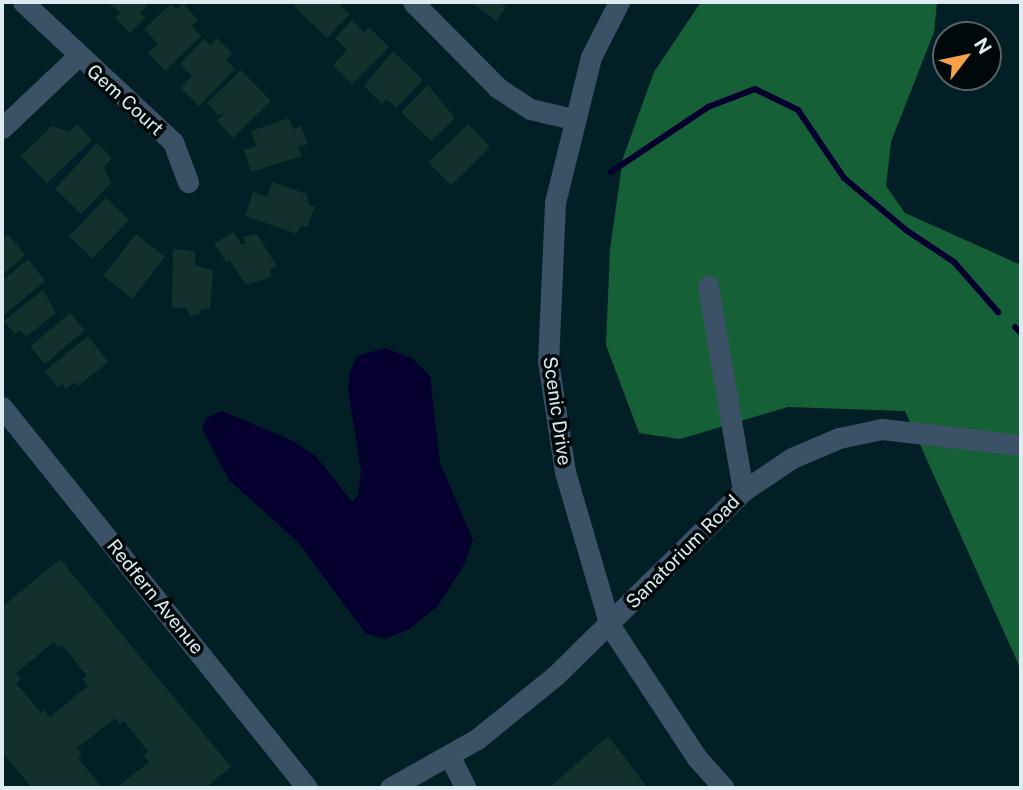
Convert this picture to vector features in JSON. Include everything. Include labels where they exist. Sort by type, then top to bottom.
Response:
[{"type":"street","name":"Gem Court","points":[[23,2],[78,57],[173,142],[188,182]]},
{"type":"street","points":[[413,2],[498,88],[530,109],[573,119]]},
{"type":"street","name":"Scenic Drive","points":[[619,2],[591,57],[573,119],[555,203],[548,361],[565,472],[610,626],[696,758],[724,788]]},
{"type":"street","points":[[2,128],[78,57]]},
{"type":"street","points":[[708,286],[743,491]]},
{"type":"street","name":"Redfern Avenue","points":[[2,407],[307,788]]},
{"type":"street","name":"Sanatorium Road","points":[[390,788],[450,757],[546,683],[610,626],[743,491],[792,458],[839,438],[882,429],[1021,445]]},
{"type":"street","points":[[450,757],[466,788]]},
{"type":"green space","points":[[701,2],[937,2],[935,21],[932,21],[932,37],[891,142],[886,186],[905,213],[1021,265],[1021,670],[905,411],[788,407],[680,439],[639,433],[606,345],[610,249],[623,158],[654,72]]},
{"type":"shaded area","points":[[385,348],[413,359],[430,376],[440,463],[473,540],[464,565],[437,607],[408,630],[385,639],[365,633],[299,543],[229,480],[202,428],[207,418],[222,411],[291,440],[316,456],[352,502],[358,495],[361,471],[348,389],[350,372],[357,356]]},
{"type":"building","points":[[108,2],[150,2],[140,13],[145,18],[130,33],[115,18],[120,13]]},
{"type":"building","points":[[296,2],[343,2],[340,5],[350,14],[327,38],[293,5]]},
{"type":"building","points":[[471,2],[500,2],[506,7],[496,21]]},
{"type":"building","points":[[183,3],[198,20],[192,26],[201,36],[165,71],[148,53],[158,44],[144,29],[171,4],[176,10]]},
{"type":"building","points":[[352,20],[364,32],[369,27],[389,47],[352,84],[333,65],[347,50],[335,38]]},
{"type":"building","points":[[217,38],[232,53],[226,60],[235,69],[199,106],[180,88],[192,76],[180,64],[204,39],[210,45]]},
{"type":"building","points":[[393,51],[423,80],[396,108],[387,99],[382,104],[364,86]]},
{"type":"building","points":[[241,70],[271,101],[233,138],[217,121],[225,113],[218,115],[207,103]]},
{"type":"building","points":[[428,85],[455,118],[431,141],[401,112]]},
{"type":"building","points":[[289,118],[293,129],[301,126],[308,144],[298,147],[302,156],[251,172],[244,150],[256,146],[251,131]]},
{"type":"building","points":[[77,124],[92,140],[47,183],[21,156],[52,126],[69,132]]},
{"type":"building","points":[[468,124],[490,147],[451,185],[428,162]]},
{"type":"building","points":[[97,143],[112,158],[104,167],[111,183],[81,214],[55,189]]},
{"type":"building","points":[[272,182],[307,194],[309,205],[315,207],[307,227],[301,225],[297,234],[245,216],[253,192],[267,197]]},
{"type":"building","points":[[106,198],[129,220],[92,258],[69,236]]},
{"type":"building","points":[[233,232],[242,245],[246,243],[243,237],[257,234],[277,266],[270,270],[271,277],[246,285],[230,261],[227,263],[214,244]]},
{"type":"building","points":[[8,234],[25,255],[2,275],[2,239]]},
{"type":"building","points":[[136,234],[165,257],[133,299],[103,276]]},
{"type":"building","points":[[173,249],[195,251],[195,265],[213,270],[210,309],[202,309],[198,315],[190,315],[186,308],[172,307]]},
{"type":"building","points":[[28,259],[45,281],[2,317],[2,281]]},
{"type":"building","points":[[43,290],[56,313],[26,337],[20,330],[15,334],[4,321]]},
{"type":"building","points":[[70,313],[85,331],[45,364],[30,346]]},
{"type":"building","points":[[88,336],[108,362],[78,386],[75,382],[66,389],[63,384],[58,388],[45,371]]},
{"type":"building","points":[[60,559],[231,767],[205,788],[116,788],[149,762],[144,755],[148,751],[124,721],[120,724],[115,718],[77,748],[82,755],[78,758],[102,788],[32,788],[2,752],[2,607]],"holes":[[[54,642],[59,648],[62,645],[87,676],[82,679],[88,686],[50,717],[44,710],[41,713],[16,683],[21,679],[16,673]]]},
{"type":"building","points":[[608,736],[648,788],[543,788],[551,786]]},
{"type":"waterway","points":[[611,172],[708,107],[755,89],[798,110],[844,178],[906,230],[954,262],[998,312]]},
{"type":"waterway","points":[[1015,327],[1021,333]]}]
